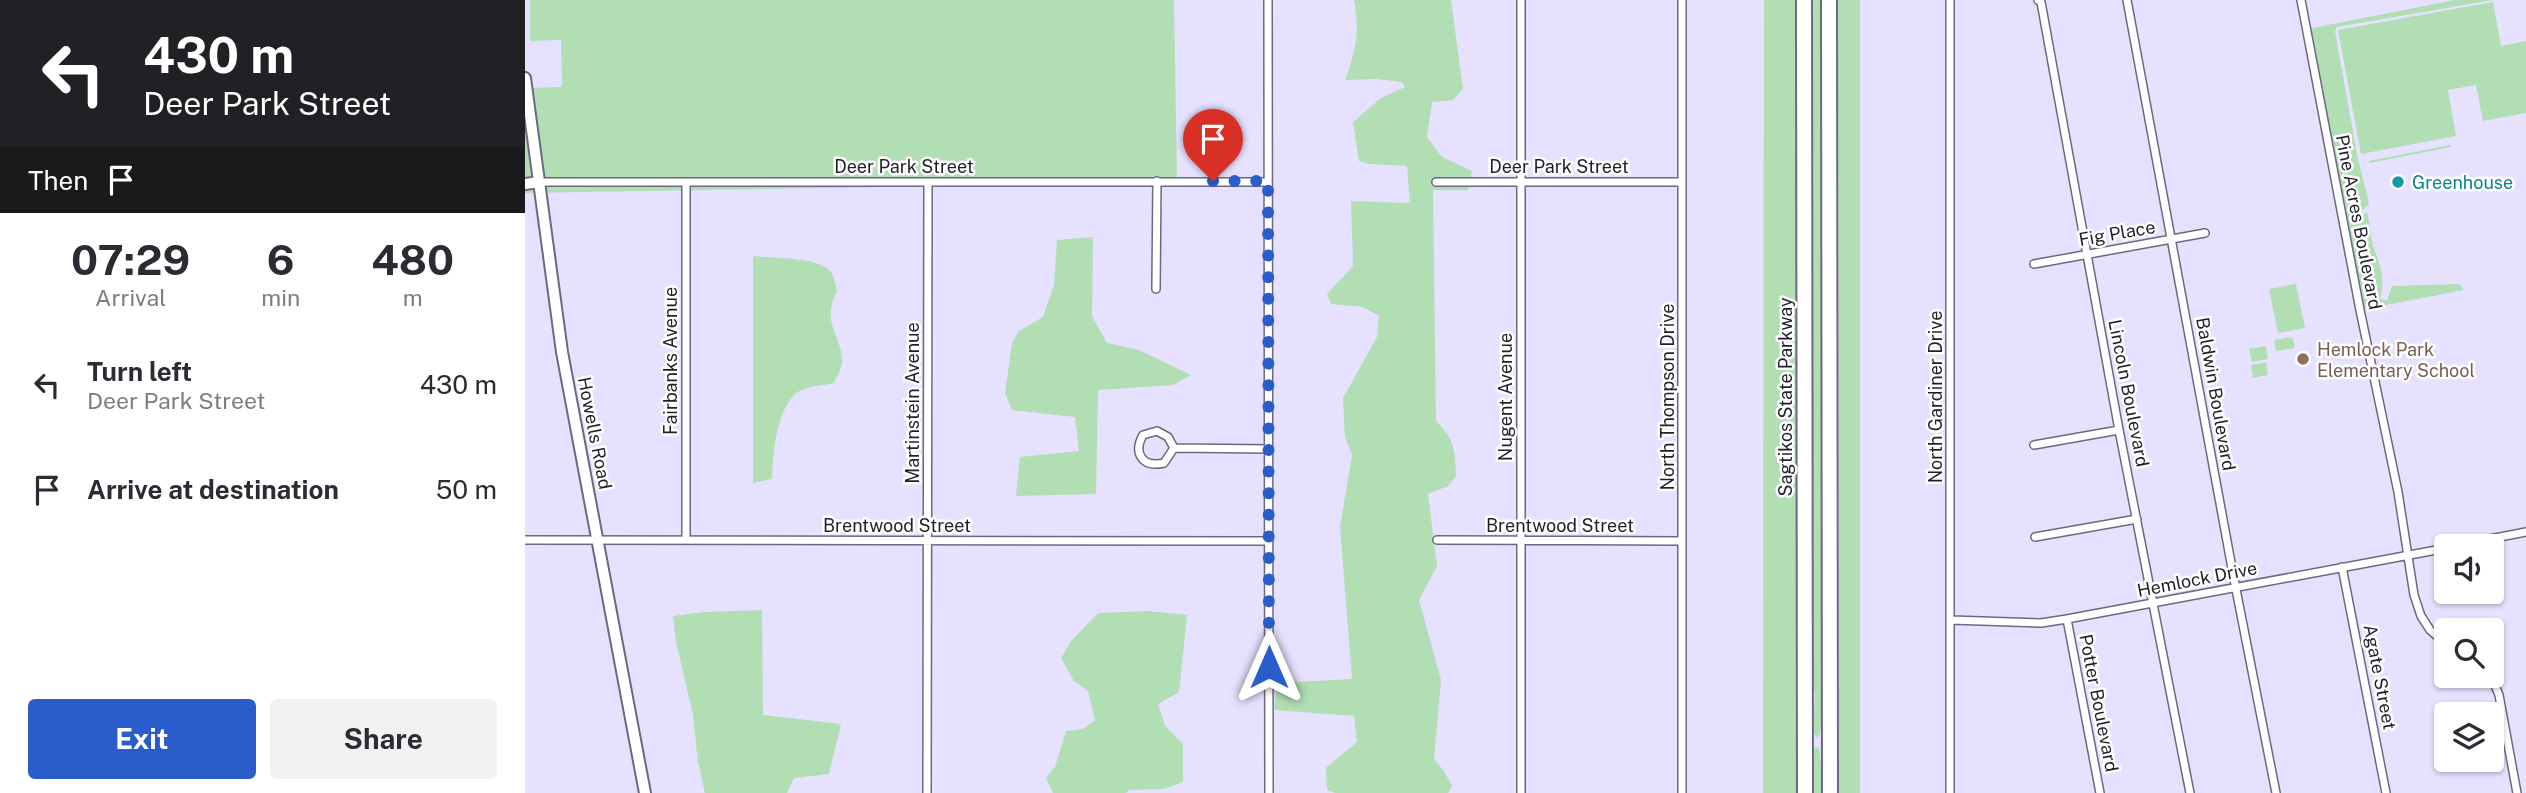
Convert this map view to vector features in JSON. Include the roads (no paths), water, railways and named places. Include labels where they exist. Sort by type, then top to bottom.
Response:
[{"type":"highway","name":"Sagtikos State Parkway","points":[[1804,0],[1805,793]]},
{"type":"highway","points":[[1829,0],[1830,793]]},
{"type":"street","points":[[1268,0],[1269,793]]},
{"type":"street","name":"Nugent Avenue","points":[[1521,0],[1521,793]]},
{"type":"street","name":"North Thompson Drive","points":[[1682,0],[1682,793]]},
{"type":"street","name":"North Gardiner Drive","points":[[1950,0],[1951,793]]},
{"type":"street","name":"Baldwin Boulevard","points":[[2127,0],[2276,793]]},
{"type":"street","name":"Pine Acres Boulevard","points":[[2301,0],[2395,480],[2414,595],[2421,616],[2434,634]]},
{"type":"street","name":"Lincoln Boulevard","points":[[2042,1],[2119,429],[2190,793]]},
{"type":"street","name":"Howells Road","points":[[525,78],[562,352],[645,793]]},
{"type":"street","name":"Martinstein Avenue","points":[[927,181],[927,793]]},
{"type":"street","points":[[1156,289],[1157,181]]},
{"type":"street","name":"Deer Park Street","points":[[539,182],[1268,181]]},
{"type":"street","name":"Deer Park Street","points":[[1436,181],[1682,182]]},
{"type":"street","points":[[525,184],[539,182]]},
{"type":"street","name":"Fairbanks Avenue","points":[[685,540],[686,183]]},
{"type":"street","name":"Fig Place","points":[[2034,264],[2205,233]]},
{"type":"street","points":[[2034,445],[2119,429]]},
{"type":"street","points":[[1157,431],[1168,437],[1174,448],[1164,463],[1151,464],[1139,454],[1138,447],[1143,435],[1157,431]]},
{"type":"street","points":[[1174,448],[1269,449]]},
{"type":"street","points":[[2035,537],[2137,519]]},
{"type":"street","points":[[2504,536],[2526,532]]},
{"type":"street","name":"Brentwood Street","points":[[525,540],[1269,541]]},
{"type":"street","name":"Brentwood Street","points":[[1437,540],[1682,541]]},
{"type":"street","name":"Hemlock Drive","points":[[1951,620],[2041,622],[2067,619],[2434,550]]},
{"type":"street","name":"Agate Street","points":[[2342,567],[2386,793]]},
{"type":"street","name":"Potter Boulevard","points":[[2067,619],[2100,793]]},
{"type":"street","points":[[2496,688],[2517,793]]},
{"type":"place","name":"Greenhouse","points":[[2398,182]]},
{"type":"place","name":"Hemlock Park Elementary School","points":[[2303,359]]}]
